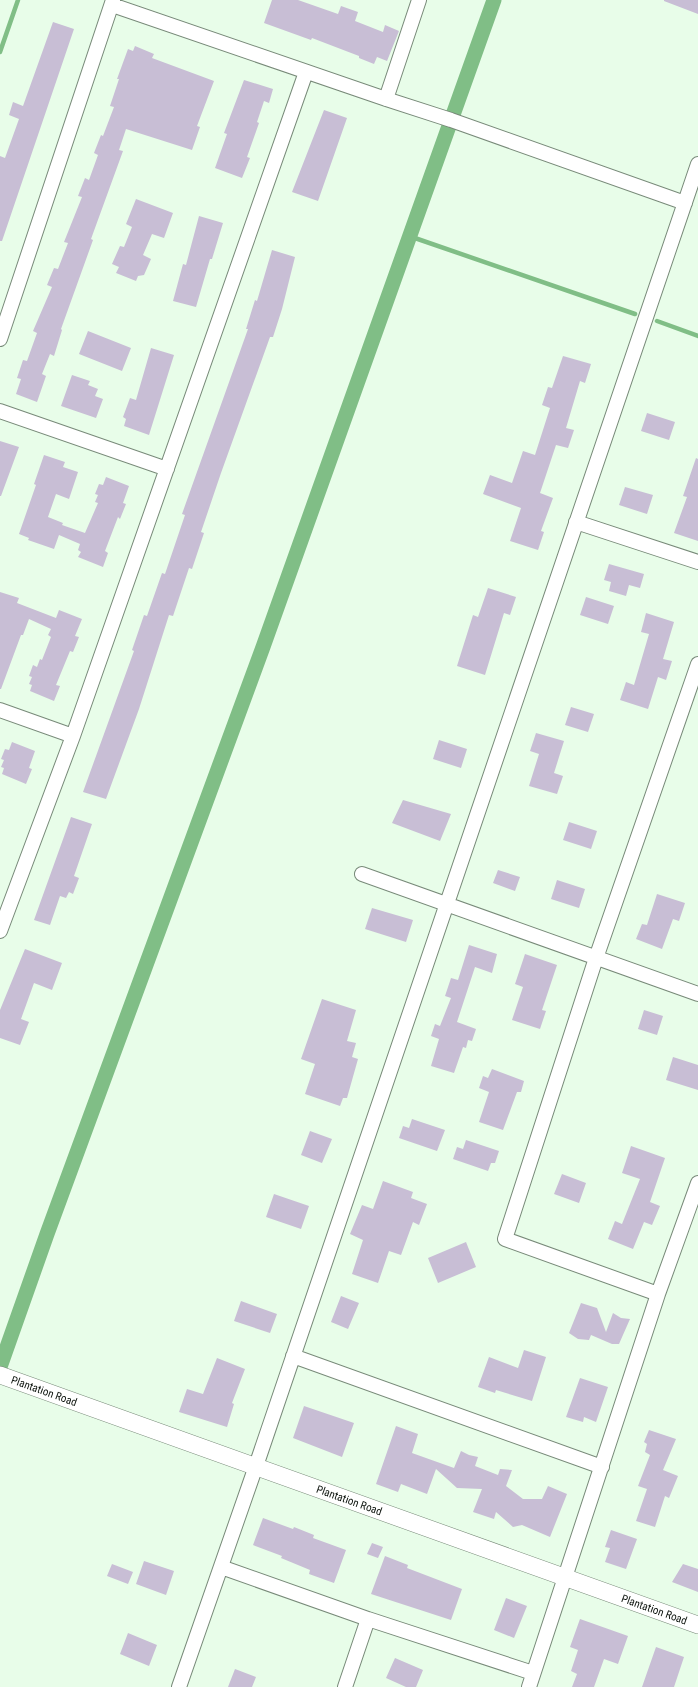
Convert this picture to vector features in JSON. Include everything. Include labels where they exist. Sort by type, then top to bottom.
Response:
[{"type":"street","points":[[386,99],[419,0]]},
{"type":"street","points":[[0,340],[112,2],[306,72],[451,120],[685,203]]},
{"type":"street","points":[[0,931],[72,736],[306,72]]},
{"type":"street","points":[[179,1687],[256,1466],[698,164]]},
{"type":"street","points":[[0,411],[167,469]]},
{"type":"street","points":[[576,522],[698,562]]},
{"type":"street","points":[[658,1294],[505,1239],[596,958],[698,664]]},
{"type":"street","points":[[0,710],[72,736]]},
{"type":"street","points":[[362,874],[698,994]]},
{"type":"street","points":[[529,1687],[658,1294],[698,1183]]},
{"type":"street","points":[[293,1356],[602,1467]]},
{"type":"street","name":"Plantation Road","points":[[0,1375],[698,1625]]},
{"type":"street","points":[[221,1567],[368,1619],[534,1673]]},
{"type":"street","points":[[344,1687],[368,1619]]},
{"type":"building","points":[[272,0],[298,0],[338,14],[341,6],[358,12],[355,21],[383,32],[385,25],[399,31],[387,61],[377,57],[374,64],[359,58],[359,56],[312,38],[311,40],[264,23]]},
{"type":"building","points":[[698,0],[698,14],[664,1]]},
{"type":"building","points":[[53,22],[74,29],[2,241],[0,241],[0,156],[5,158],[19,119],[9,115],[13,102],[23,106]]},
{"type":"building","points":[[135,46],[154,54],[152,58],[214,81],[197,126],[200,127],[192,150],[126,129],[119,150],[123,151],[91,239],[93,240],[61,329],[62,330],[54,356],[50,354],[42,374],[46,376],[37,402],[16,394],[21,379],[17,378],[23,360],[27,361],[37,333],[33,331],[52,287],[47,285],[54,268],[58,269],[68,243],[64,242],[82,197],[78,196],[85,178],[89,180],[98,155],[94,153],[101,135],[103,136],[114,107],[110,106],[119,79],[117,79],[128,49],[133,51]]},
{"type":"building","points":[[244,80],[273,89],[269,103],[264,101],[257,122],[259,123],[247,157],[250,158],[242,178],[215,168],[227,134],[224,133]]},
{"type":"building","points":[[324,110],[347,118],[318,201],[292,192]]},
{"type":"building","points":[[136,199],[173,213],[164,238],[152,234],[143,255],[151,259],[144,275],[138,276],[136,281],[116,273],[119,267],[112,264],[120,246],[124,247],[132,227],[126,224]]},
{"type":"building","points":[[199,216],[223,223],[212,259],[210,259],[196,307],[173,301],[183,264],[186,265]]},
{"type":"building","points":[[272,250],[295,257],[282,309],[273,337],[270,337],[221,473],[201,532],[204,533],[192,569],[189,568],[173,616],[169,615],[139,709],[106,799],[83,792],[134,651],[132,650],[144,615],[147,616],[162,573],[165,574],[185,515],[182,514],[248,329],[246,329],[255,300],[257,301]]},
{"type":"building","points":[[88,331],[131,348],[122,371],[79,354]]},
{"type":"building","points":[[151,348],[174,355],[149,435],[124,426],[126,419],[123,417],[130,398],[136,400]]},
{"type":"building","points":[[563,356],[591,364],[585,383],[580,381],[566,428],[574,430],[568,448],[556,445],[540,493],[553,498],[541,531],[544,532],[538,550],[510,541],[521,508],[483,494],[490,475],[512,483],[523,451],[535,455],[550,408],[542,405],[548,387],[552,388]]},
{"type":"building","points":[[72,375],[90,381],[88,385],[98,389],[95,396],[103,399],[96,418],[61,406]]},
{"type":"building","points":[[647,413],[675,422],[669,440],[641,431]]},
{"type":"building","points":[[0,441],[19,447],[1,496],[0,496]]},
{"type":"building","points":[[44,455],[65,462],[63,467],[78,472],[69,499],[56,494],[48,517],[63,523],[62,525],[85,533],[98,503],[95,502],[98,495],[95,494],[99,484],[103,485],[106,477],[129,486],[123,503],[126,504],[120,519],[118,517],[105,551],[108,553],[103,567],[78,557],[81,552],[78,550],[80,544],[59,535],[54,549],[28,540],[29,538],[19,534],[36,485],[34,484]]},
{"type":"building","points":[[696,458],[698,459],[698,541],[674,533],[687,497],[683,496]]},
{"type":"building","points":[[625,487],[653,495],[647,514],[619,505]]},
{"type":"building","points":[[609,564],[644,574],[640,588],[629,585],[626,596],[609,591],[611,582],[604,580]]},
{"type":"building","points":[[488,588],[516,597],[510,615],[504,613],[485,675],[457,666],[473,615],[478,617]]},
{"type":"building","points":[[0,592],[19,598],[17,603],[56,618],[59,610],[82,619],[75,636],[79,637],[73,652],[70,651],[56,685],[60,686],[54,701],[30,691],[32,685],[29,684],[32,677],[29,676],[33,665],[37,667],[40,659],[42,660],[51,637],[48,635],[51,629],[29,619],[23,635],[21,635],[0,689]]},
{"type":"building","points":[[586,597],[614,606],[608,624],[580,615]]},
{"type":"building","points":[[646,613],[674,622],[663,659],[672,661],[666,680],[658,677],[648,709],[620,700],[626,682],[634,685],[649,634],[641,632]]},
{"type":"building","points":[[571,707],[594,714],[588,732],[565,725]]},
{"type":"building","points":[[536,733],[564,741],[554,773],[563,776],[557,794],[529,786],[539,754],[530,751]]},
{"type":"building","points":[[439,740],[467,749],[461,768],[433,759]]},
{"type":"building","points":[[12,742],[35,751],[29,768],[32,769],[26,784],[2,774],[4,768],[1,767],[4,760],[1,759],[5,749],[9,750]]},
{"type":"building","points":[[403,800],[451,814],[440,841],[392,823]]},
{"type":"building","points":[[71,817],[92,824],[74,876],[79,878],[73,894],[69,892],[66,898],[60,896],[50,925],[34,920]]},
{"type":"building","points":[[569,822],[597,831],[591,849],[563,840]]},
{"type":"building","points":[[498,870],[520,877],[515,891],[493,883]]},
{"type":"building","points":[[557,880],[585,889],[579,908],[551,899]]},
{"type":"building","points":[[657,894],[685,903],[679,921],[673,919],[662,949],[636,939],[642,924],[647,925]]},
{"type":"building","points":[[372,908],[413,920],[406,942],[365,929]]},
{"type":"building","points":[[469,945],[497,954],[492,973],[475,967],[457,1022],[476,1029],[472,1041],[468,1040],[466,1048],[463,1047],[454,1073],[431,1066],[439,1039],[431,1036],[435,1024],[440,1026],[451,998],[445,996],[451,978],[458,980]]},
{"type":"building","points":[[25,949],[62,963],[52,990],[34,983],[21,1019],[29,1022],[20,1045],[0,1038],[0,1010]]},
{"type":"building","points":[[525,954],[557,965],[542,1010],[546,1011],[540,1029],[512,1020],[523,987],[515,984]]},
{"type":"building","points":[[322,999],[356,1010],[347,1041],[356,1043],[352,1057],[358,1059],[347,1098],[343,1098],[340,1106],[305,1094],[315,1064],[301,1059]]},
{"type":"building","points":[[644,1010],[663,1016],[657,1035],[638,1029]]},
{"type":"building","points":[[673,1057],[698,1065],[698,1090],[666,1080]]},
{"type":"building","points":[[492,1069],[524,1081],[521,1092],[517,1092],[503,1130],[479,1122],[489,1092],[479,1088],[483,1076],[488,1078]]},
{"type":"building","points":[[412,1119],[445,1130],[437,1151],[399,1138],[403,1126],[409,1128]]},
{"type":"building","points":[[310,1131],[332,1139],[322,1163],[301,1155]]},
{"type":"building","points":[[466,1140],[499,1151],[495,1163],[491,1163],[488,1171],[453,1159],[457,1147],[463,1149]]},
{"type":"building","points":[[631,1146],[665,1158],[650,1202],[660,1206],[652,1225],[644,1222],[633,1249],[608,1239],[615,1221],[622,1224],[640,1179],[622,1173]]},
{"type":"building","points":[[562,1174],[586,1183],[579,1203],[554,1194]]},
{"type":"building","points":[[383,1181],[413,1192],[411,1198],[427,1204],[419,1225],[413,1222],[401,1255],[389,1251],[378,1283],[352,1274],[363,1240],[350,1234],[362,1205],[373,1209]]},
{"type":"building","points":[[274,1194],[309,1206],[301,1229],[266,1217]]},
{"type":"building","points":[[466,1242],[476,1267],[438,1283],[428,1258]]},
{"type":"building","points":[[341,1296],[359,1303],[348,1329],[331,1322]]},
{"type":"building","points":[[241,1301],[277,1314],[270,1333],[234,1321]]},
{"type":"building","points":[[581,1303],[597,1308],[606,1332],[613,1313],[621,1318],[630,1319],[619,1344],[612,1344],[591,1335],[589,1340],[578,1339],[569,1333]]},
{"type":"building","points":[[524,1350],[546,1357],[532,1401],[496,1390],[495,1393],[478,1387],[489,1357],[518,1368]]},
{"type":"building","points":[[217,1358],[245,1369],[232,1403],[234,1404],[227,1427],[179,1412],[187,1389],[203,1394]]},
{"type":"building","points":[[580,1378],[608,1387],[596,1422],[584,1417],[583,1422],[566,1417]]},
{"type":"building","points":[[304,1406],[354,1423],[342,1457],[293,1438]]},
{"type":"building","points":[[396,1426],[418,1434],[412,1453],[454,1468],[461,1451],[478,1457],[475,1466],[498,1475],[500,1469],[512,1470],[506,1486],[523,1499],[542,1499],[548,1486],[567,1494],[550,1537],[522,1525],[513,1527],[496,1512],[494,1519],[473,1512],[482,1489],[457,1488],[436,1469],[427,1494],[401,1484],[398,1492],[376,1484]]},
{"type":"building","points":[[649,1430],[676,1439],[663,1470],[678,1476],[669,1498],[665,1496],[655,1527],[636,1521],[647,1489],[638,1486],[650,1455],[645,1452],[647,1444],[644,1442]]},
{"type":"building","points":[[263,1518],[293,1529],[294,1527],[314,1535],[313,1538],[346,1550],[334,1583],[309,1574],[310,1570],[281,1558],[282,1556],[253,1545]]},
{"type":"building","points":[[611,1530],[637,1539],[626,1569],[605,1562],[610,1548],[605,1547]]},
{"type":"building","points":[[372,1543],[383,1547],[378,1558],[367,1554]]},
{"type":"building","points":[[385,1556],[408,1565],[407,1568],[462,1589],[451,1620],[371,1594]]},
{"type":"building","points":[[144,1561],[174,1571],[166,1595],[136,1584]]},
{"type":"building","points":[[112,1564],[133,1572],[128,1584],[107,1576]]},
{"type":"building","points":[[683,1564],[698,1569],[698,1592],[672,1582]]},
{"type":"building","points":[[506,1598],[527,1606],[514,1638],[494,1630]]},
{"type":"building","points":[[580,1619],[628,1636],[618,1664],[604,1659],[594,1687],[572,1687],[577,1674],[571,1671],[578,1650],[570,1647]]},
{"type":"building","points":[[128,1633],[157,1645],[149,1666],[120,1654]]},
{"type":"building","points":[[656,1647],[684,1657],[674,1687],[642,1687]]},
{"type":"building","points":[[395,1658],[423,1670],[416,1687],[406,1687],[386,1678]]},
{"type":"building","points":[[235,1669],[256,1677],[252,1687],[228,1687]]},
{"type":"waterway","points":[[0,52],[18,0]]},
{"type":"waterway","points":[[0,1367],[47,1234],[263,647],[494,0]]},
{"type":"waterway","points":[[409,236],[635,314]]},
{"type":"waterway","points":[[657,321],[698,336]]}]
